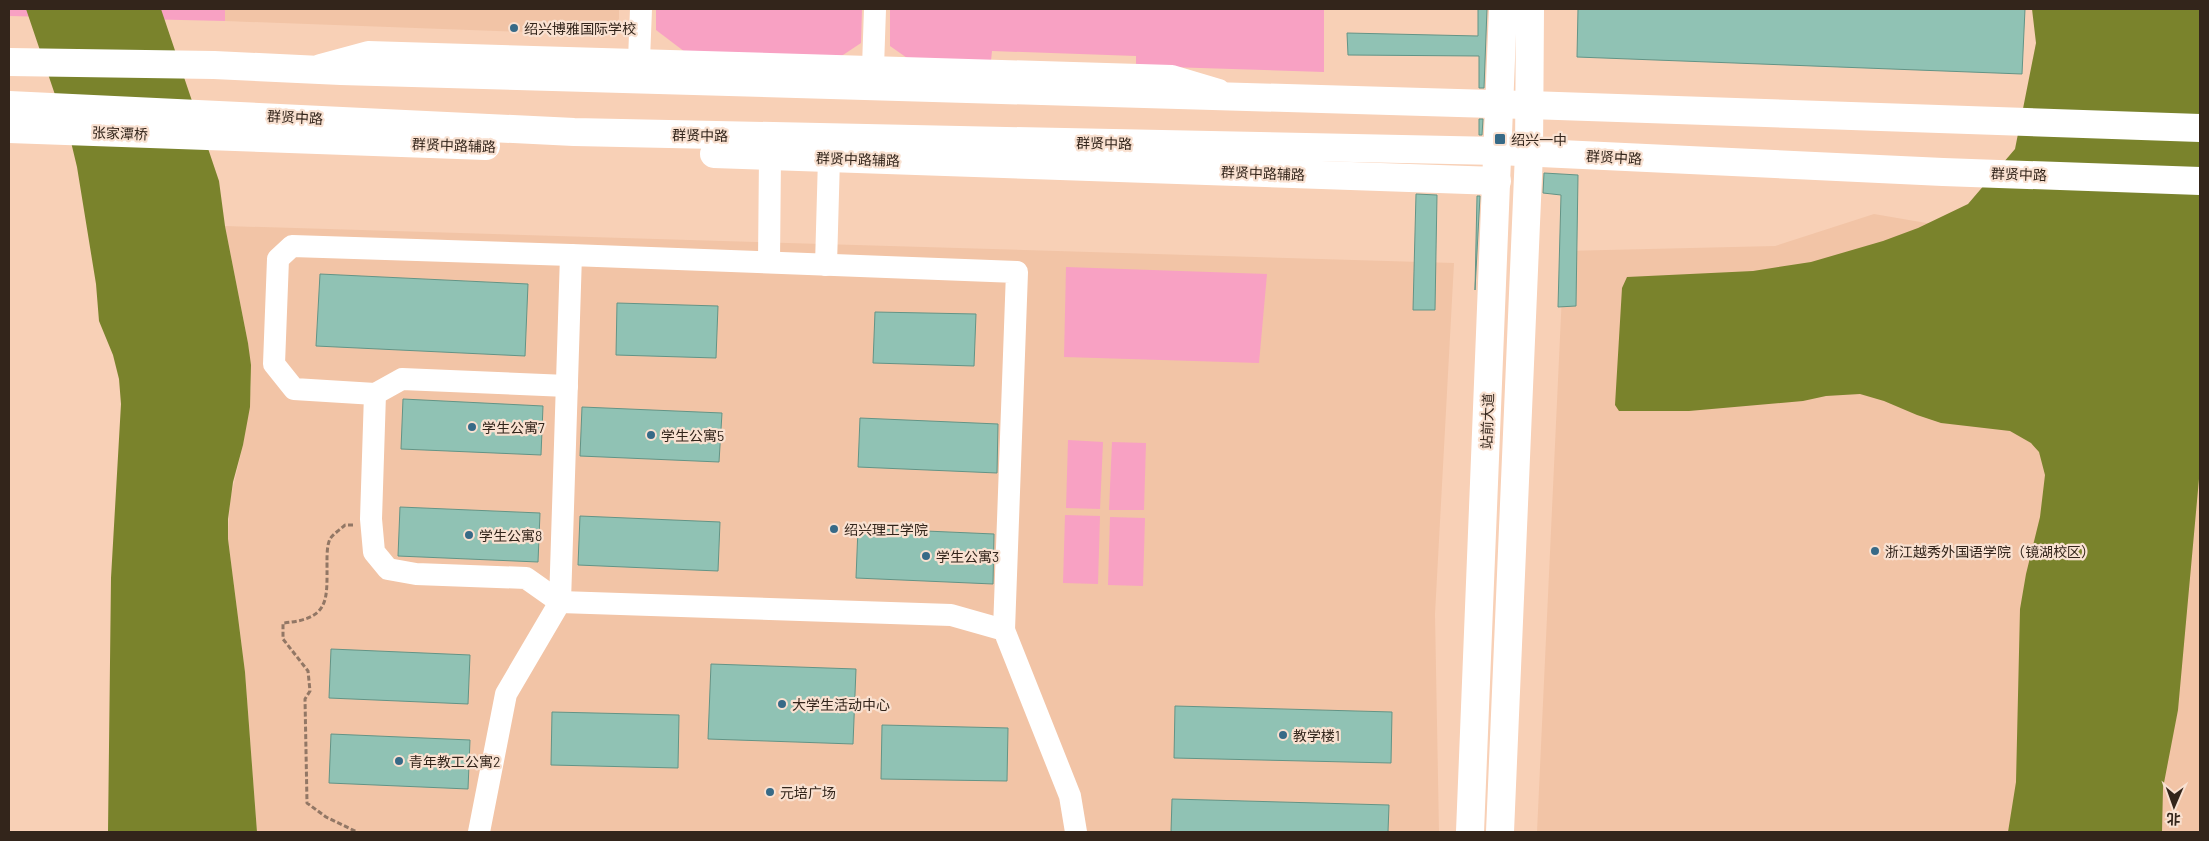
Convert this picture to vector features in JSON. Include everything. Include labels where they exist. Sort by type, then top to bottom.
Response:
[{"type":"main road","name":"站前大道","points":[[1470,832],[1503,9]]},
{"type":"main road","points":[[1500,832],[1529,153],[1530,9]]},
{"type":"main road","points":[[14,63],[214,65],[1500,106],[1529,105],[2200,128]]},
{"type":"main road","name":"群贤中路","points":[[17,118],[223,125],[1498,151],[1943,172],[2200,181]]},
{"type":"main road","name":"群贤中路辅路","points":[[223,125],[770,156],[1497,181]]},
{"type":"street","points":[[640,9],[640,60]]},
{"type":"street","points":[[873,67],[875,9]]},
{"type":"street","points":[[306,69],[368,52],[1172,76],[1244,98]]},
{"type":"street","points":[[769,262],[770,156]]},
{"type":"street","points":[[826,265],[829,158]]},
{"type":"street","points":[[566,386],[402,379],[375,394],[294,390],[274,364],[278,259],[292,246],[1017,272],[1004,630],[1070,796],[1076,832]]},
{"type":"street","points":[[479,832],[506,694],[560,602],[571,255]]},
{"type":"street","points":[[375,394],[371,526],[374,552],[388,569],[416,574],[526,578],[560,602],[951,615],[1004,630]]},
{"type":"path","points":[[358,832],[326,817],[307,803],[305,699],[310,691],[308,671],[283,639],[284,623],[301,622],[319,612],[327,598],[327,555],[330,538],[345,525],[371,526]]},
{"type":"shaded area","points":[[9,9],[225,9],[225,21],[9,16]]},
{"type":"shaded area","points":[[26,9],[161,9],[219,181],[225,226],[251,365],[250,407],[243,445],[233,482],[228,519],[228,539],[245,672],[257,832],[108,832],[111,578],[121,404],[119,379],[113,355],[99,321],[96,284],[77,167],[71,142]]},
{"type":"shaded area","name":"绍兴博雅国际学校","points":[[225,9],[619,9],[619,19],[607,35],[225,21]]},
{"type":"shaded area","points":[[656,9],[862,9],[861,43],[840,57],[685,52],[656,30]]},
{"type":"shaded area","points":[[890,9],[1324,9],[1324,72],[1136,66],[1136,56],[992,51],[991,61],[910,60],[890,46]]},
{"type":"shaded area","points":[[2032,9],[2200,9],[2200,468],[2178,710],[2163,788],[2162,832],[2008,832],[2016,782],[2020,609],[2026,574],[2040,517],[2045,475],[2039,452],[2031,443],[2010,431],[1941,423],[1860,394],[1689,411],[1619,411],[1615,405],[1622,288],[1627,277],[1753,271],[1811,262],[1883,241],[1918,228],[1968,204],[2015,149],[2036,43]]},
{"type":"shaded area","name":"浙江越秀外国语学院（镜湖校区）","points":[[1874,214],[2200,270],[2200,832],[1537,832],[1564,251],[1775,246]]},
{"type":"shaded area","name":"绍兴理工学院","points":[[225,226],[1454,263],[1435,614],[1439,832],[257,832],[245,672],[228,539],[230,500],[243,445],[251,387],[248,343]]},
{"type":"shaded area","points":[[1066,267],[1267,274],[1259,363],[1064,357]]},
{"type":"shaded area","points":[[1068,440],[1103,442],[1100,509],[1066,508]]},
{"type":"shaded area","points":[[1112,442],[1146,443],[1144,510],[1109,510]]},
{"type":"shaded area","points":[[1065,515],[1100,516],[1098,584],[1063,583]]},
{"type":"shaded area","points":[[1110,517],[1145,518],[1143,586],[1108,585]]},
{"type":"building","points":[[1478,9],[1487,9],[1484,88],[1479,88],[1479,56],[1348,55],[1347,33],[1478,36]]},
{"type":"building","points":[[1578,9],[2025,9],[2022,74],[1577,57]]},
{"type":"building","points":[[1479,119],[1483,119],[1482,135],[1479,135]]},
{"type":"building","points":[[1544,173],[1578,175],[1576,306],[1558,307],[1561,195],[1543,193]]},
{"type":"building","points":[[1416,194],[1437,195],[1435,310],[1413,310]]},
{"type":"building","points":[[1477,196],[1480,196],[1475,290]]},
{"type":"building","points":[[320,274],[528,284],[525,356],[316,346]]},
{"type":"building","points":[[617,303],[718,306],[716,358],[616,355]]},
{"type":"building","points":[[875,312],[976,314],[974,366],[873,363]]},
{"type":"building","name":"学生公寓7","points":[[403,399],[543,406],[541,455],[401,449]]},
{"type":"building","name":"学生公寓5","points":[[582,407],[722,413],[719,462],[580,456]]},
{"type":"building","points":[[860,418],[998,424],[997,473],[858,467]]},
{"type":"building","name":"学生公寓8","points":[[400,507],[540,513],[538,562],[398,556]]},
{"type":"building","points":[[580,516],[720,522],[718,571],[578,565]]},
{"type":"building","name":"学生公寓3","points":[[858,528],[994,534],[993,584],[856,578]]},
{"type":"building","points":[[331,649],[470,655],[468,704],[329,698]]},
{"type":"building","name":"大学生活动中心","points":[[711,664],[856,669],[853,744],[708,739]]},
{"type":"building","name":"教学楼1","points":[[1175,706],[1392,712],[1391,763],[1174,758]]},
{"type":"building","points":[[552,712],[679,715],[678,768],[551,765]]},
{"type":"building","points":[[882,725],[1008,728],[1007,781],[881,779]]},
{"type":"building","name":"青年教工公寓2","points":[[331,734],[470,740],[468,789],[329,783]]},
{"type":"building","points":[[1172,799],[1389,805],[1388,832],[1171,832]]},
{"type":"place","name":"绍兴博雅国际学校","points":[[514,28]]},
{"type":"place","name":"绍兴一中","points":[[1500,139]]},
{"type":"place","name":"学生公寓7","points":[[472,427]]},
{"type":"place","name":"学生公寓5","points":[[651,435]]},
{"type":"place","name":"绍兴理工学院","points":[[834,529]]},
{"type":"place","name":"学生公寓8","points":[[469,535]]},
{"type":"place","name":"浙江越秀外国语学院（镜湖校区）","points":[[1875,551]]},
{"type":"place","name":"学生公寓3","points":[[926,556]]},
{"type":"place","name":"大学生活动中心","points":[[782,704]]},
{"type":"place","name":"教学楼1","points":[[1283,735]]},
{"type":"place","name":"青年教工公寓2","points":[[399,761]]},
{"type":"place","name":"元培广场","points":[[770,792]]}]
